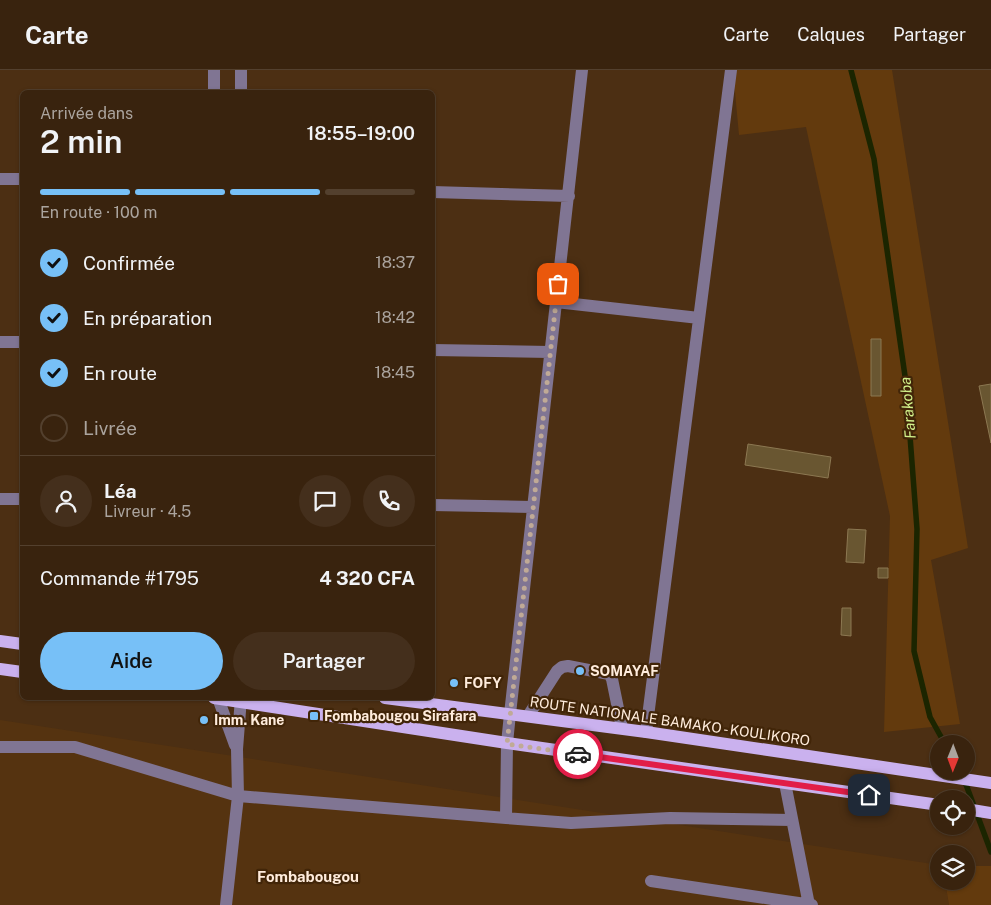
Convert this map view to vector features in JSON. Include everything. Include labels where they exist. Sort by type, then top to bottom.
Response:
[{"type":"main road","points":[[0,641],[20,644]]},
{"type":"main road","points":[[0,669],[20,672]]},
{"type":"main road","points":[[241,700],[507,744],[930,804]]},
{"type":"main road","name":"ROUTE NATIONALE BAMAKO - KOULIKORO","points":[[401,700],[622,728],[991,782]]},
{"type":"main road","points":[[975,810],[991,813]]},
{"type":"street","points":[[214,70],[214,90]]},
{"type":"street","points":[[241,70],[241,90]]},
{"type":"street","points":[[506,818],[507,744],[510,714],[582,70]]},
{"type":"street","points":[[646,732],[731,70]]},
{"type":"street","points":[[0,179],[20,179]]},
{"type":"street","points":[[435,192],[569,196]]},
{"type":"street","points":[[556,302],[699,318]]},
{"type":"street","points":[[0,342],[20,342]]},
{"type":"street","points":[[435,350],[550,352]]},
{"type":"street","points":[[0,499],[20,499]]},
{"type":"street","points":[[435,505],[532,507]]},
{"type":"street","points":[[528,716],[557,671],[568,666],[609,674],[612,679],[622,728]]},
{"type":"street","points":[[220,700],[237,750]]},
{"type":"street","points":[[226,905],[238,796],[237,750],[241,700]]},
{"type":"street","points":[[0,747],[74,747],[88,753],[238,796],[571,823],[670,818],[792,820]]},
{"type":"street","points":[[652,881],[810,905],[785,783]]},
{"type":"shaded area","points":[[733,70],[892,70],[968,548],[931,560],[960,724],[884,732],[890,516],[806,127],[739,135]]},
{"type":"shaded area","points":[[0,720],[930,864],[930,890],[946,890],[949,905],[0,905]]},
{"type":"shaded area","points":[[975,866],[991,866],[991,905],[949,905],[946,890],[975,890]]},
{"type":"building","points":[[871,339],[881,339],[881,396],[871,396]]},
{"type":"building","points":[[991,384],[991,443],[979,386]]},
{"type":"building","points":[[748,444],[831,457],[828,478],[745,465]]},
{"type":"building","points":[[848,529],[866,530],[864,563],[846,562]]},
{"type":"building","points":[[878,568],[888,568],[888,578],[878,578]]},
{"type":"building","points":[[842,608],[851,608],[851,636],[841,635]]},
{"type":"waterway","name":"Farakoba","points":[[851,70],[874,159],[906,383],[917,529],[914,651],[930,717],[940,735]]},
{"type":"waterway","name":"Farakoba","points":[[964,780],[991,852]]},
{"type":"way so far","points":[[558,284],[507,744],[578,754]]},
{"type":"place","name":"SOMAYAF","points":[[580,671]]},
{"type":"place","name":"FOFY","points":[[454,683]]},
{"type":"place","name":"Fombabougou Sirafara","points":[[314,716]]},
{"type":"place","name":"Imm. Kane","points":[[204,720]]},
{"type":"district","name":"Fombabougou","points":[[308,877]]},
{"type":"route","points":[[578,754],[869,795]]}]
